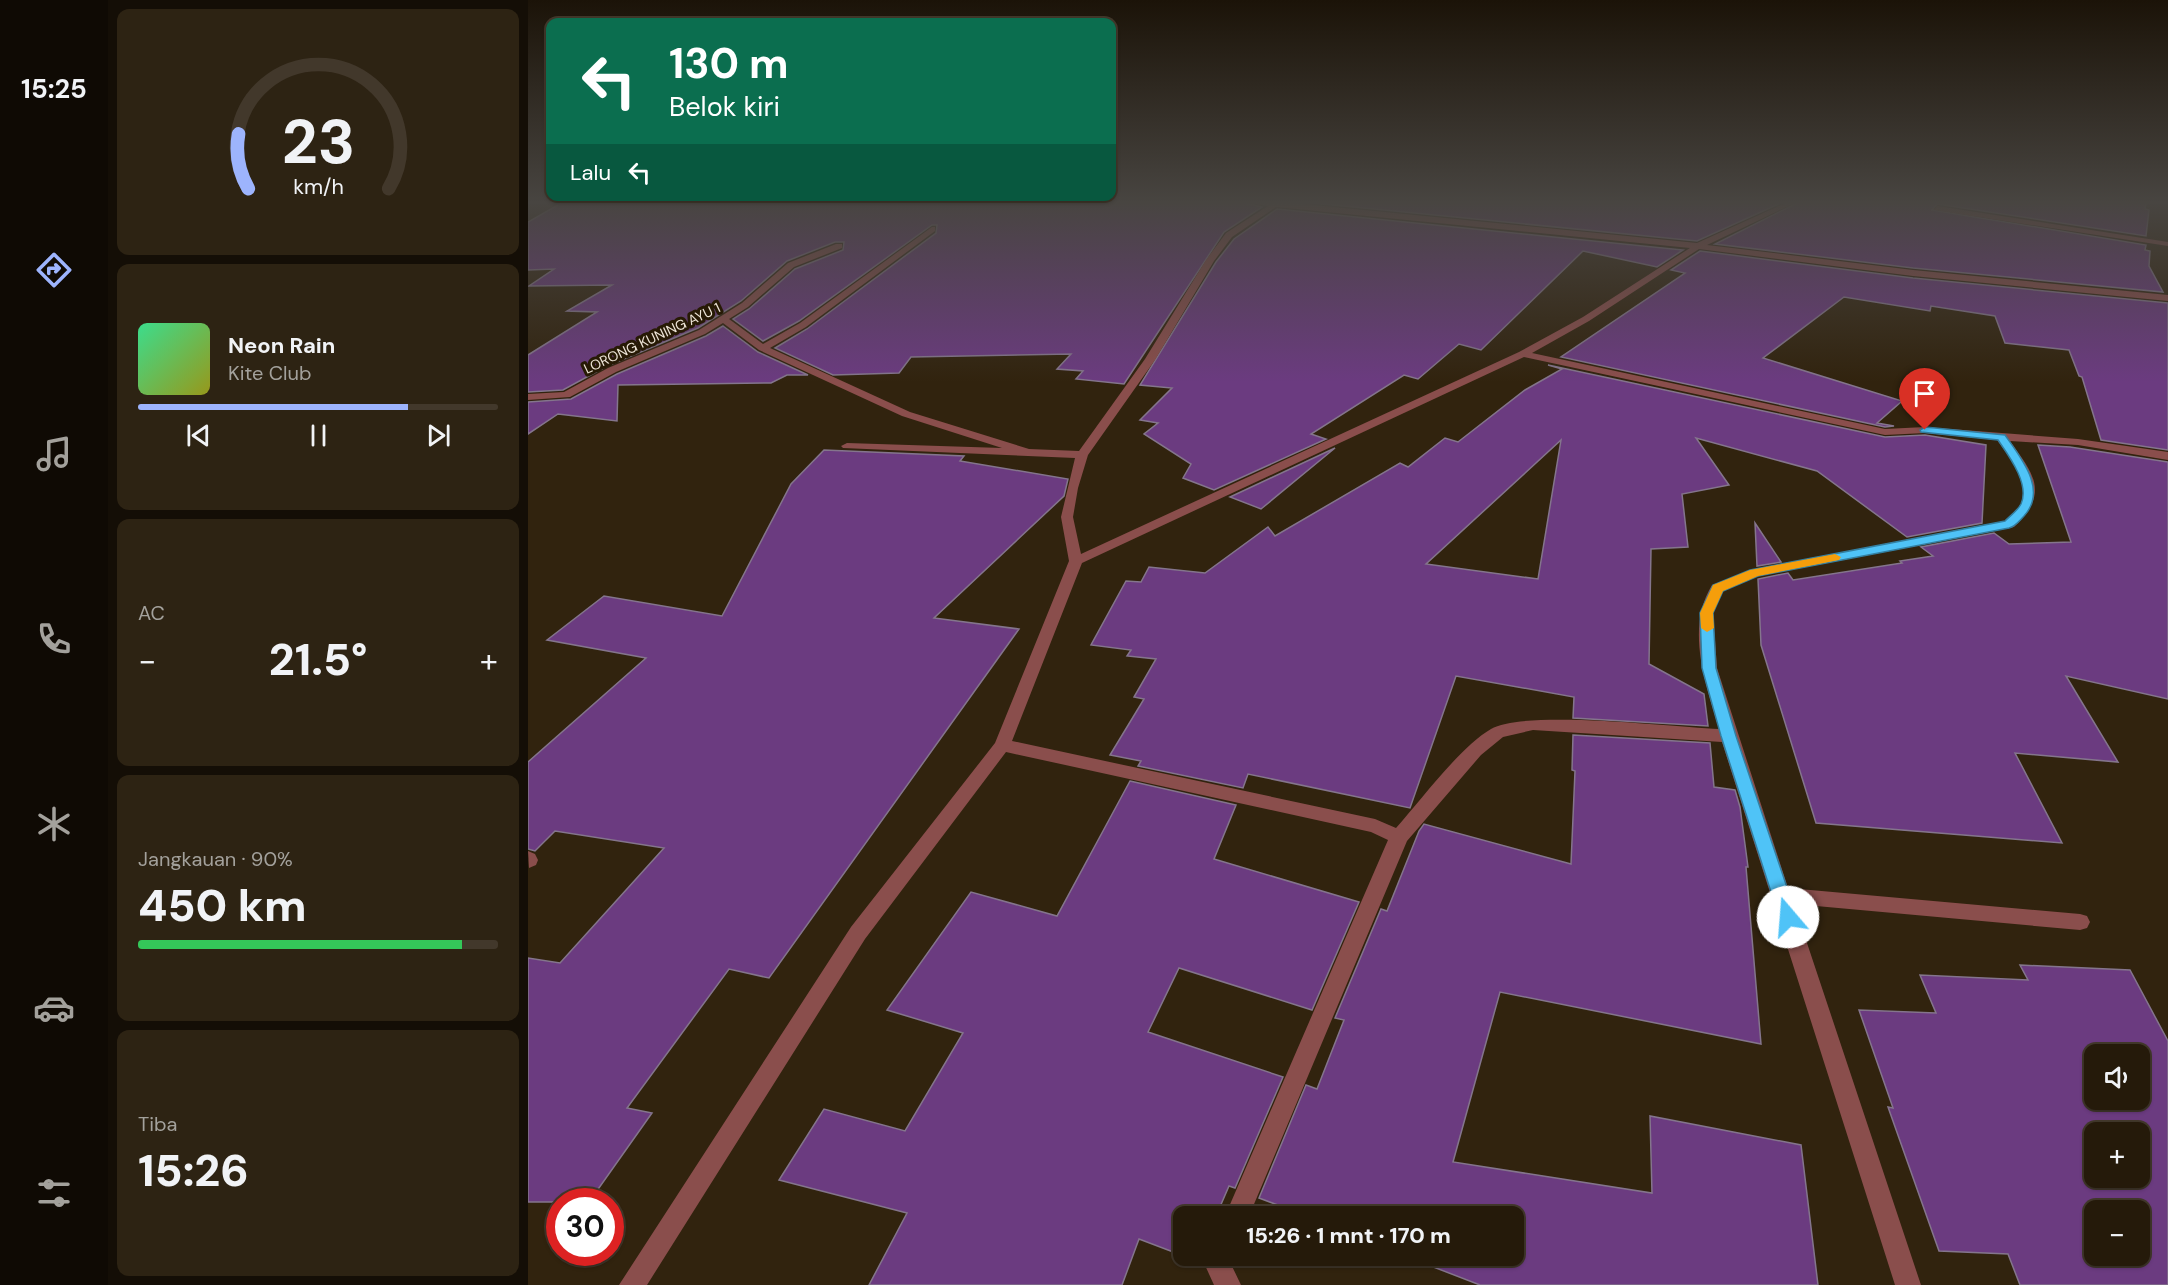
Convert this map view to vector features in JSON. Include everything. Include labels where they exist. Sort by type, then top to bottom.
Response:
[{"type":"street","name":"LORONG KUNING AYU 1","points":[[528,397],[566,395],[612,370],[702,332],[725,320],[791,265],[799,262]]},
{"type":"street","points":[[762,348],[803,326],[888,262]]},
{"type":"street","points":[[632,1285],[858,933],[1002,746],[1076,561],[1067,518],[1072,488],[1082,455],[1150,360],[1209,262]]},
{"type":"street","points":[[1076,561],[1523,354],[1586,319],[1674,262]]},
{"type":"street","points":[[1825,262],[2168,298]]},
{"type":"street","points":[[725,320],[762,348],[906,414],[1028,453]]},
{"type":"street","points":[[1523,354],[1885,432],[1925,430],[2078,442],[2168,456]]},
{"type":"street","points":[[1908,1285],[1729,736],[1709,668],[1706,613],[1717,588],[1755,573],[2009,524],[2026,506],[2030,490],[2016,457],[2001,437]]},
{"type":"street","points":[[847,446],[1082,455]]},
{"type":"street","points":[[1241,1206],[1399,837],[1475,751],[1498,732],[1533,724],[1729,736]]},
{"type":"street","points":[[1002,746],[1375,826],[1399,837]]},
{"type":"street","points":[[1780,895],[2080,922]]},
{"type":"street","points":[[1218,1266],[1228,1285]]},
{"type":"building","points":[[528,262],[786,262],[741,301],[698,328],[607,366],[563,390],[528,392],[528,355],[597,312],[567,311],[612,285],[529,286],[554,269],[528,270]]},
{"type":"building","points":[[813,262],[881,262],[799,321],[763,341],[733,319],[749,309],[795,269]]},
{"type":"building","points":[[897,262],[1204,262],[1124,384],[1076,379],[1083,371],[1057,369],[1071,354],[911,357],[899,373],[833,375],[775,348],[807,329]]},
{"type":"building","points":[[1216,262],[1572,262],[1481,350],[1459,344],[1418,379],[1404,375],[1311,434],[1326,439],[1214,490],[1183,478],[1191,464],[1144,434],[1158,423],[1140,420],[1172,388],[1140,385]]},
{"type":"building","points":[[1634,262],[1665,262],[1657,267]]},
{"type":"building","points":[[1683,262],[1787,262],[1913,278],[2168,303],[2168,450],[2101,440],[2082,377],[2079,376],[2069,350],[2005,343],[1995,316],[1931,306],[1930,311],[1844,297],[1763,358],[1902,401],[1877,423],[1894,426],[1885,427],[1561,357],[1685,273],[1671,270]]},
{"type":"building","points":[[1863,262],[2149,262],[2149,266],[2163,292]]},
{"type":"building","points":[[723,326],[758,352],[808,375],[787,375],[771,383],[618,385],[617,421],[558,414],[528,434],[528,402],[571,399],[617,374],[706,336]]},
{"type":"building","points":[[1548,365],[1885,437],[1925,435],[1986,445],[1982,523],[1907,537],[1817,471],[1696,438],[1729,485],[1682,494],[1688,547],[1651,549],[1649,664],[1704,694],[1708,726],[1573,718],[1574,697],[1456,676],[1410,808],[1248,774],[1243,788],[1138,766],[1141,761],[1110,755],[1144,699],[1134,697],[1156,659],[1127,656],[1131,650],[1091,645],[1126,581],[1141,582],[1149,567],[1205,573],[1268,527],[1275,536],[1400,463],[1408,467],[1445,438],[1458,442],[1525,390],[1562,369]],"holes":[[[1561,440],[1538,579],[1426,564]]]},
{"type":"building","points":[[2038,445],[2070,447],[2168,462],[2168,699],[2066,676],[2118,762],[2015,753],[2062,843],[1816,823],[1761,645],[1758,579],[1788,573],[1793,580],[1902,563],[1900,561],[1933,556],[1921,547],[1994,533],[2009,544],[2071,542]]},
{"type":"building","points":[[1335,448],[1261,509],[1230,497]]},
{"type":"building","points":[[824,450],[964,456],[960,461],[1068,479],[1064,496],[934,618],[1019,629],[769,978],[729,969],[627,1108],[652,1113],[599,1188],[546,1188],[546,1202],[528,1202],[528,958],[560,963],[664,848],[555,831],[535,851],[528,849],[528,762],[646,658],[547,640],[604,596],[722,616],[791,484]]},
{"type":"building","points":[[1755,523],[1781,562],[1757,566]]},
{"type":"building","points":[[1573,735],[1710,743],[1714,787],[1735,790],[1740,807],[1748,867],[1746,867],[1761,1044],[1500,992],[1453,1162],[1652,1193],[1650,1116],[1801,1145],[1818,1285],[1480,1285],[1431,1266],[1524,1266],[1524,1206],[1280,1206],[1259,1198],[1306,1085],[1317,1089],[1344,1020],[1335,1018],[1381,909],[1387,911],[1419,831],[1424,824],[1571,864],[1575,771],[1572,770]]},
{"type":"building","points":[[1130,781],[1236,805],[1214,859],[1359,902],[1312,1010],[1179,968],[1148,1032],[1283,1077],[1235,1188],[1229,1186],[1220,1206],[1173,1206],[1173,1252],[1139,1239],[1122,1285],[869,1285],[907,1213],[779,1180],[824,1109],[905,1131],[963,1033],[887,1010],[971,892],[1057,916]]},
{"type":"building","points":[[2020,965],[2130,970],[2168,1041],[2168,1285],[2020,1285],[2008,1254],[1939,1251],[1888,1107],[1893,1108],[1859,1010],[1936,1013],[1920,975],[2028,980]]},
{"type":"slow traffic","points":[[1707,628],[1706,613],[1717,588],[1755,573],[1835,557]]},
{"type":"route","points":[[1788,917],[1709,668],[1706,613],[1717,588],[1755,573],[2009,524],[2026,506],[2030,490],[2016,457],[2001,437],[1925,430]]}]
